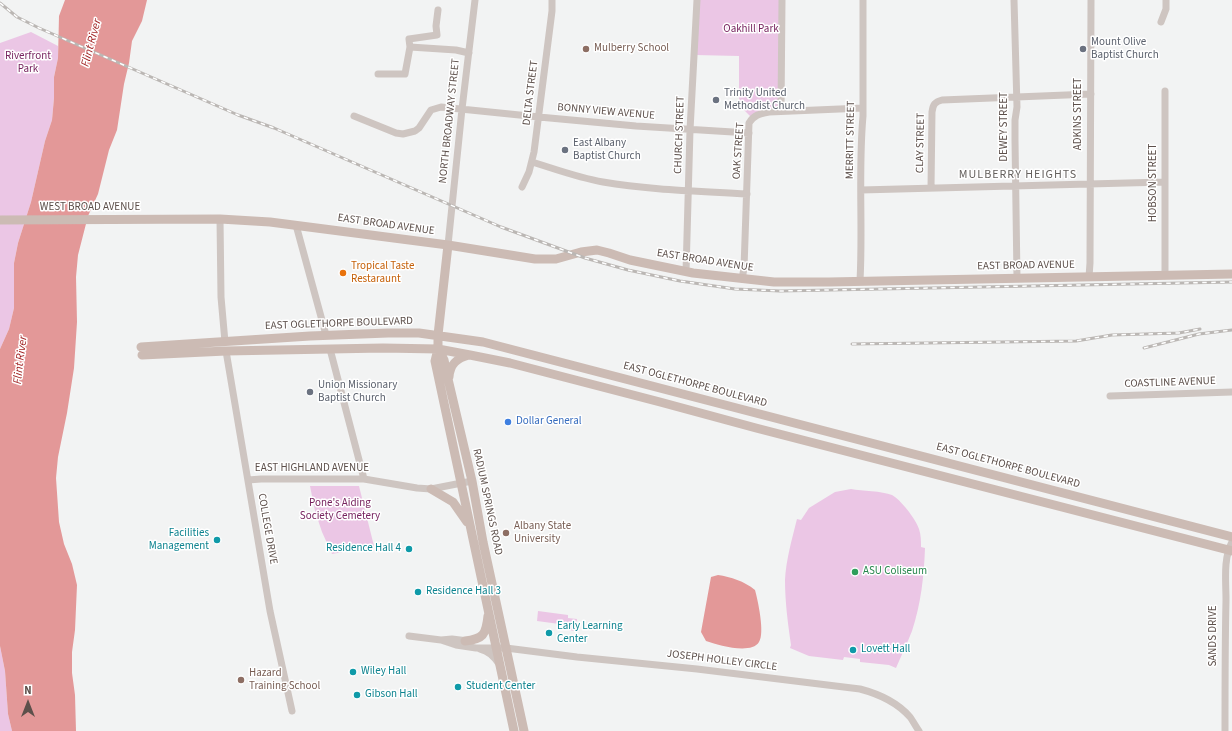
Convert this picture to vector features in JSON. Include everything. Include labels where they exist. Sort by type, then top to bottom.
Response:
[{"type":"main road","name":"EAST BROAD AVENUE","points":[[180,219],[220,219],[270,222],[448,245],[544,260],[556,259],[581,252],[597,250],[630,260],[686,272],[774,282],[1232,274]]},
{"type":"main road","name":"WEST BROAD AVENUE","points":[[0,220],[180,219]]},
{"type":"main road","name":"RADIUM SPRINGS ROAD","points":[[448,245],[438,336],[438,349],[435,361],[488,611],[524,731]]},
{"type":"main road","name":"EAST OGLETHORPE BOULEVARD","points":[[142,351],[225,346],[326,335],[419,333],[483,342],[1232,537]]},
{"type":"main road","points":[[257,350],[319,342],[326,335]]},
{"type":"main road","name":"EAST OGLETHORPE BOULEVARD","points":[[225,346],[257,350],[383,348],[438,349],[470,354],[503,361],[756,428],[1231,548]]},
{"type":"main road","name":"RADIUM SPRINGS ROAD","points":[[438,349],[444,360],[472,481],[500,647],[500,664],[514,731]]},
{"type":"main road","points":[[448,379],[455,362],[459,358],[470,354]]},
{"type":"main road","points":[[431,489],[452,502],[459,509],[469,525]]},
{"type":"main road","points":[[465,641],[477,640],[482,636],[487,623],[488,611]]},
{"type":"street","name":"NORTH BROADWAY STREET","points":[[448,245],[462,108],[476,0]]},
{"type":"street","name":"DELTA STREET","points":[[522,187],[532,162],[539,117],[552,11],[552,0]]},
{"type":"street","name":"CHURCH STREET","points":[[686,272],[690,130],[697,0]]},
{"type":"street","points":[[782,0],[781,111],[863,108]]},
{"type":"street","name":"MERRITT STREET","points":[[860,281],[863,0]]},
{"type":"street","name":"DEWEY STREET","points":[[1014,0],[1017,278]]},
{"type":"street","name":"ADKINS STREET","points":[[1089,277],[1091,0]]},
{"type":"street","points":[[1160,22],[1166,9],[1166,0]]},
{"type":"street","points":[[378,74],[405,74],[410,47],[409,40],[437,36],[436,26],[438,10]]},
{"type":"street","points":[[410,47],[456,50],[469,53]]},
{"type":"street","name":"HOBSON STREET","points":[[1165,91],[1165,275]]},
{"type":"street","points":[[1016,97],[1091,94]]},
{"type":"street","name":"CLAY STREET","points":[[931,188],[932,112],[933,106],[936,102],[942,100],[1016,97]]},
{"type":"street","name":"BONNY VIEW AVENUE","points":[[354,116],[396,133],[403,134],[419,128],[431,110],[441,107],[690,130],[749,133]]},
{"type":"street","name":"OAK STREET","points":[[742,279],[744,268],[749,123],[759,114],[781,111]]},
{"type":"street","points":[[532,162],[579,177],[603,182],[636,186],[747,194]]},
{"type":"street","points":[[861,190],[1165,182]]},
{"type":"street","name":"COLLEGE DRIVE","points":[[220,219],[221,298],[225,346],[270,611],[292,711]]},
{"type":"street","points":[[296,225],[326,335]]},
{"type":"street","points":[[330,349],[364,479]]},
{"type":"street","name":"COASTLINE AVENUE","points":[[1110,396],[1232,392]]},
{"type":"street","name":"EAST HIGHLAND AVENUE","points":[[248,480],[364,479],[431,489],[472,481]]},
{"type":"street","name":"SANDS DRIVE","points":[[1225,731],[1226,562],[1231,548]]},
{"type":"street","points":[[409,636],[441,640],[456,645],[486,650],[494,656],[500,664]]},
{"type":"street","points":[[441,640],[452,639],[500,647]]},
{"type":"street","points":[[476,648],[500,647]]},
{"type":"street","name":"JOSEPH HOLLEY CIRCLE","points":[[500,647],[860,689],[876,693],[893,702],[910,717],[919,731]]},
{"type":"green space","name":"Oakhill Park","points":[[698,0],[782,0],[780,109],[751,117],[743,109],[739,99],[739,56],[695,55]]},
{"type":"green space","name":"Riverfront Park","points":[[31,32],[58,46],[58,58],[54,77],[52,120],[45,141],[31,202],[18,243],[14,263],[14,308],[9,329],[0,349],[0,43]]},
{"type":"green space","name":"Pone's Aiding Society Cemetery","points":[[310,486],[359,486],[374,546],[332,554],[322,532],[315,511]]},
{"type":"green space","name":"ASU Coliseum","points":[[851,489],[883,493],[895,497],[915,520],[920,531],[921,547],[925,548],[923,579],[918,611],[912,631],[896,668],[889,665],[860,662],[860,659],[844,657],[843,660],[809,656],[790,648],[791,645],[786,605],[785,580],[788,557],[797,519],[801,520],[809,508],[835,492]]},
{"type":"green space","points":[[538,611],[568,615],[568,618],[577,619],[576,631],[567,630],[567,625],[537,621]]},
{"type":"green space","points":[[0,646],[5,671],[8,714],[12,731],[0,731]]},
{"type":"water","name":"Flint River","points":[[65,0],[147,0],[142,21],[132,41],[117,130],[109,150],[98,194],[88,216],[78,255],[76,277],[77,322],[74,368],[58,457],[56,478],[59,522],[64,544],[72,564],[77,585],[75,630],[72,652],[76,731],[12,731],[8,714],[5,671],[0,646],[0,349],[9,329],[14,308],[14,263],[18,243],[31,202],[45,141],[52,120],[54,77],[58,58],[59,16]]},
{"type":"water","points":[[718,575],[737,580],[755,590],[760,617],[761,638],[755,646],[749,648],[734,648],[718,645],[706,641],[701,632],[711,577]]},
{"type":"railway","points":[[0,3],[17,17],[39,28],[501,227],[585,258],[628,270],[680,281],[735,289],[780,291],[1232,282]]},
{"type":"railway","points":[[852,344],[1076,341],[1112,335],[1179,333],[1200,329]]},
{"type":"railway","points":[[1144,348],[1199,334],[1232,330]]},
{"type":"place","name":"Mulberry School","points":[[586,49]]},
{"type":"place","name":"Mount Olive Baptist Church","points":[[1083,49]]},
{"type":"place","name":"Trinity United Methodist Church","points":[[716,100]]},
{"type":"place","name":"East Albany Baptist Church","points":[[565,150]]},
{"type":"place","name":"Tropical Taste Restaraunt","points":[[343,273]]},
{"type":"place","name":"Union Missionary Baptist Church","points":[[310,392]]},
{"type":"place","name":"Dollar General","points":[[508,422]]},
{"type":"place","name":"Albany State University","points":[[506,533]]},
{"type":"place","name":"Facilities Management","points":[[217,540]]},
{"type":"place","name":"Residence Hall 4","points":[[409,549]]},
{"type":"place","name":"ASU Coliseum","points":[[855,572]]},
{"type":"place","name":"Residence Hall 3","points":[[418,592]]},
{"type":"place","name":"Early Learning Center","points":[[549,633]]},
{"type":"place","name":"Lovett Hall","points":[[853,650]]},
{"type":"place","name":"Wiley Hall","points":[[353,672]]},
{"type":"place","name":"Hazard Training School","points":[[241,680]]},
{"type":"place","name":"Student Center","points":[[458,687]]},
{"type":"place","name":"Gibson Hall","points":[[357,695]]},
{"type":"district","name":"MULBERRY HEIGHTS","points":[[1018,175]]}]
